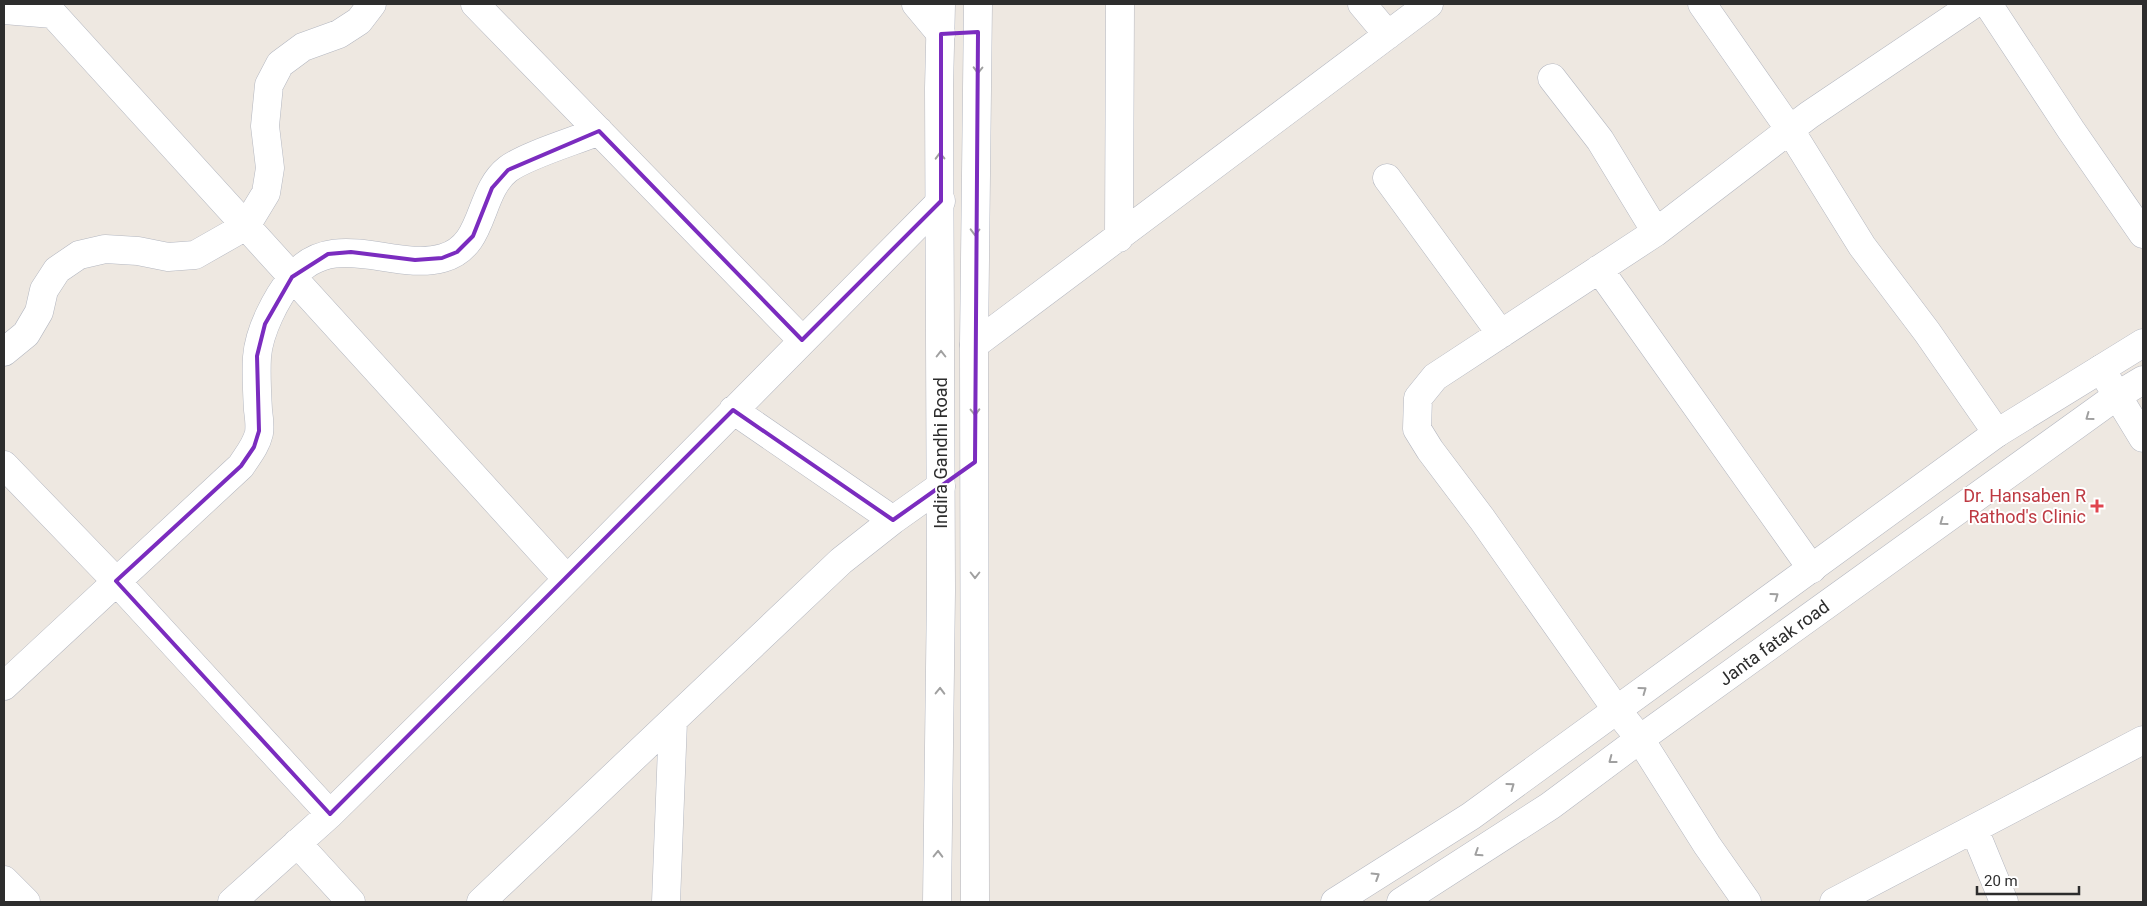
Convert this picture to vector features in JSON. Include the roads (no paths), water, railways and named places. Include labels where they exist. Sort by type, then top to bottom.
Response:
[{"type":"street","points":[[4,352],[26,334],[39,312],[44,290],[57,270],[79,255],[105,249],[138,251],[168,257],[196,255],[246,226],[266,193],[270,168],[264,126],[270,85],[280,64],[303,47],[339,34],[359,21],[372,4]]},
{"type":"street","points":[[475,4],[802,340]]},
{"type":"street","points":[[916,4],[941,34],[978,32]]},
{"type":"street","name":"Indira Gandhi Road","points":[[937,902],[941,486],[941,4]]},
{"type":"street","name":"Indira Gandhi Road","points":[[975,902],[974,345],[978,4]]},
{"type":"street","points":[[1118,238],[1120,4]]},
{"type":"street","points":[[1362,4],[1388,35]]},
{"type":"street","points":[[974,345],[1429,4]]},
{"type":"street","points":[[1702,4],[1790,130],[1862,246],[1927,332],[1997,433]]},
{"type":"street","points":[[1746,902],[1707,845],[1640,739],[1616,709],[1482,519],[1430,450],[1418,429],[1418,398],[1435,377],[1656,232],[1790,130],[1974,4]]},
{"type":"street","points":[[1988,4],[2071,130],[2143,234]]},
{"type":"street","points":[[4,10],[49,9],[567,579]]},
{"type":"street","points":[[1552,78],[1600,140],[1656,232]]},
{"type":"street","points":[[4,686],[241,466],[254,447],[260,431],[257,356],[265,324],[292,277],[310,263],[328,254],[351,252],[415,260],[442,258],[457,252],[473,236],[492,188],[508,170],[533,156],[599,131]]},
{"type":"street","points":[[232,902],[330,814],[567,579],[976,166]]},
{"type":"street","points":[[1387,178],[1501,334]]},
{"type":"street","points":[[1599,269],[1812,569]]},
{"type":"street","points":[[1335,902],[1471,816],[1997,433],[2143,343]]},
{"type":"street","points":[[2101,369],[2143,438]]},
{"type":"street","name":"Janta fatak road","points":[[1401,902],[1550,806],[1640,739],[2118,396],[2143,380]]},
{"type":"street","points":[[733,410],[893,520]]},
{"type":"street","points":[[481,902],[841,561],[893,520],[975,462]]},
{"type":"street","points":[[4,466],[116,581],[330,814]]},
{"type":"street","points":[[666,902],[673,721]]},
{"type":"street","points":[[1834,902],[2143,740]]},
{"type":"street","points":[[1974,829],[2004,902]]},
{"type":"street","points":[[297,843],[351,902]]},
{"type":"street","points":[[4,880],[26,902]]},
{"type":"place","name":"Dr. Hansaben R Rathod's Clinic","points":[[2097,506]]}]
